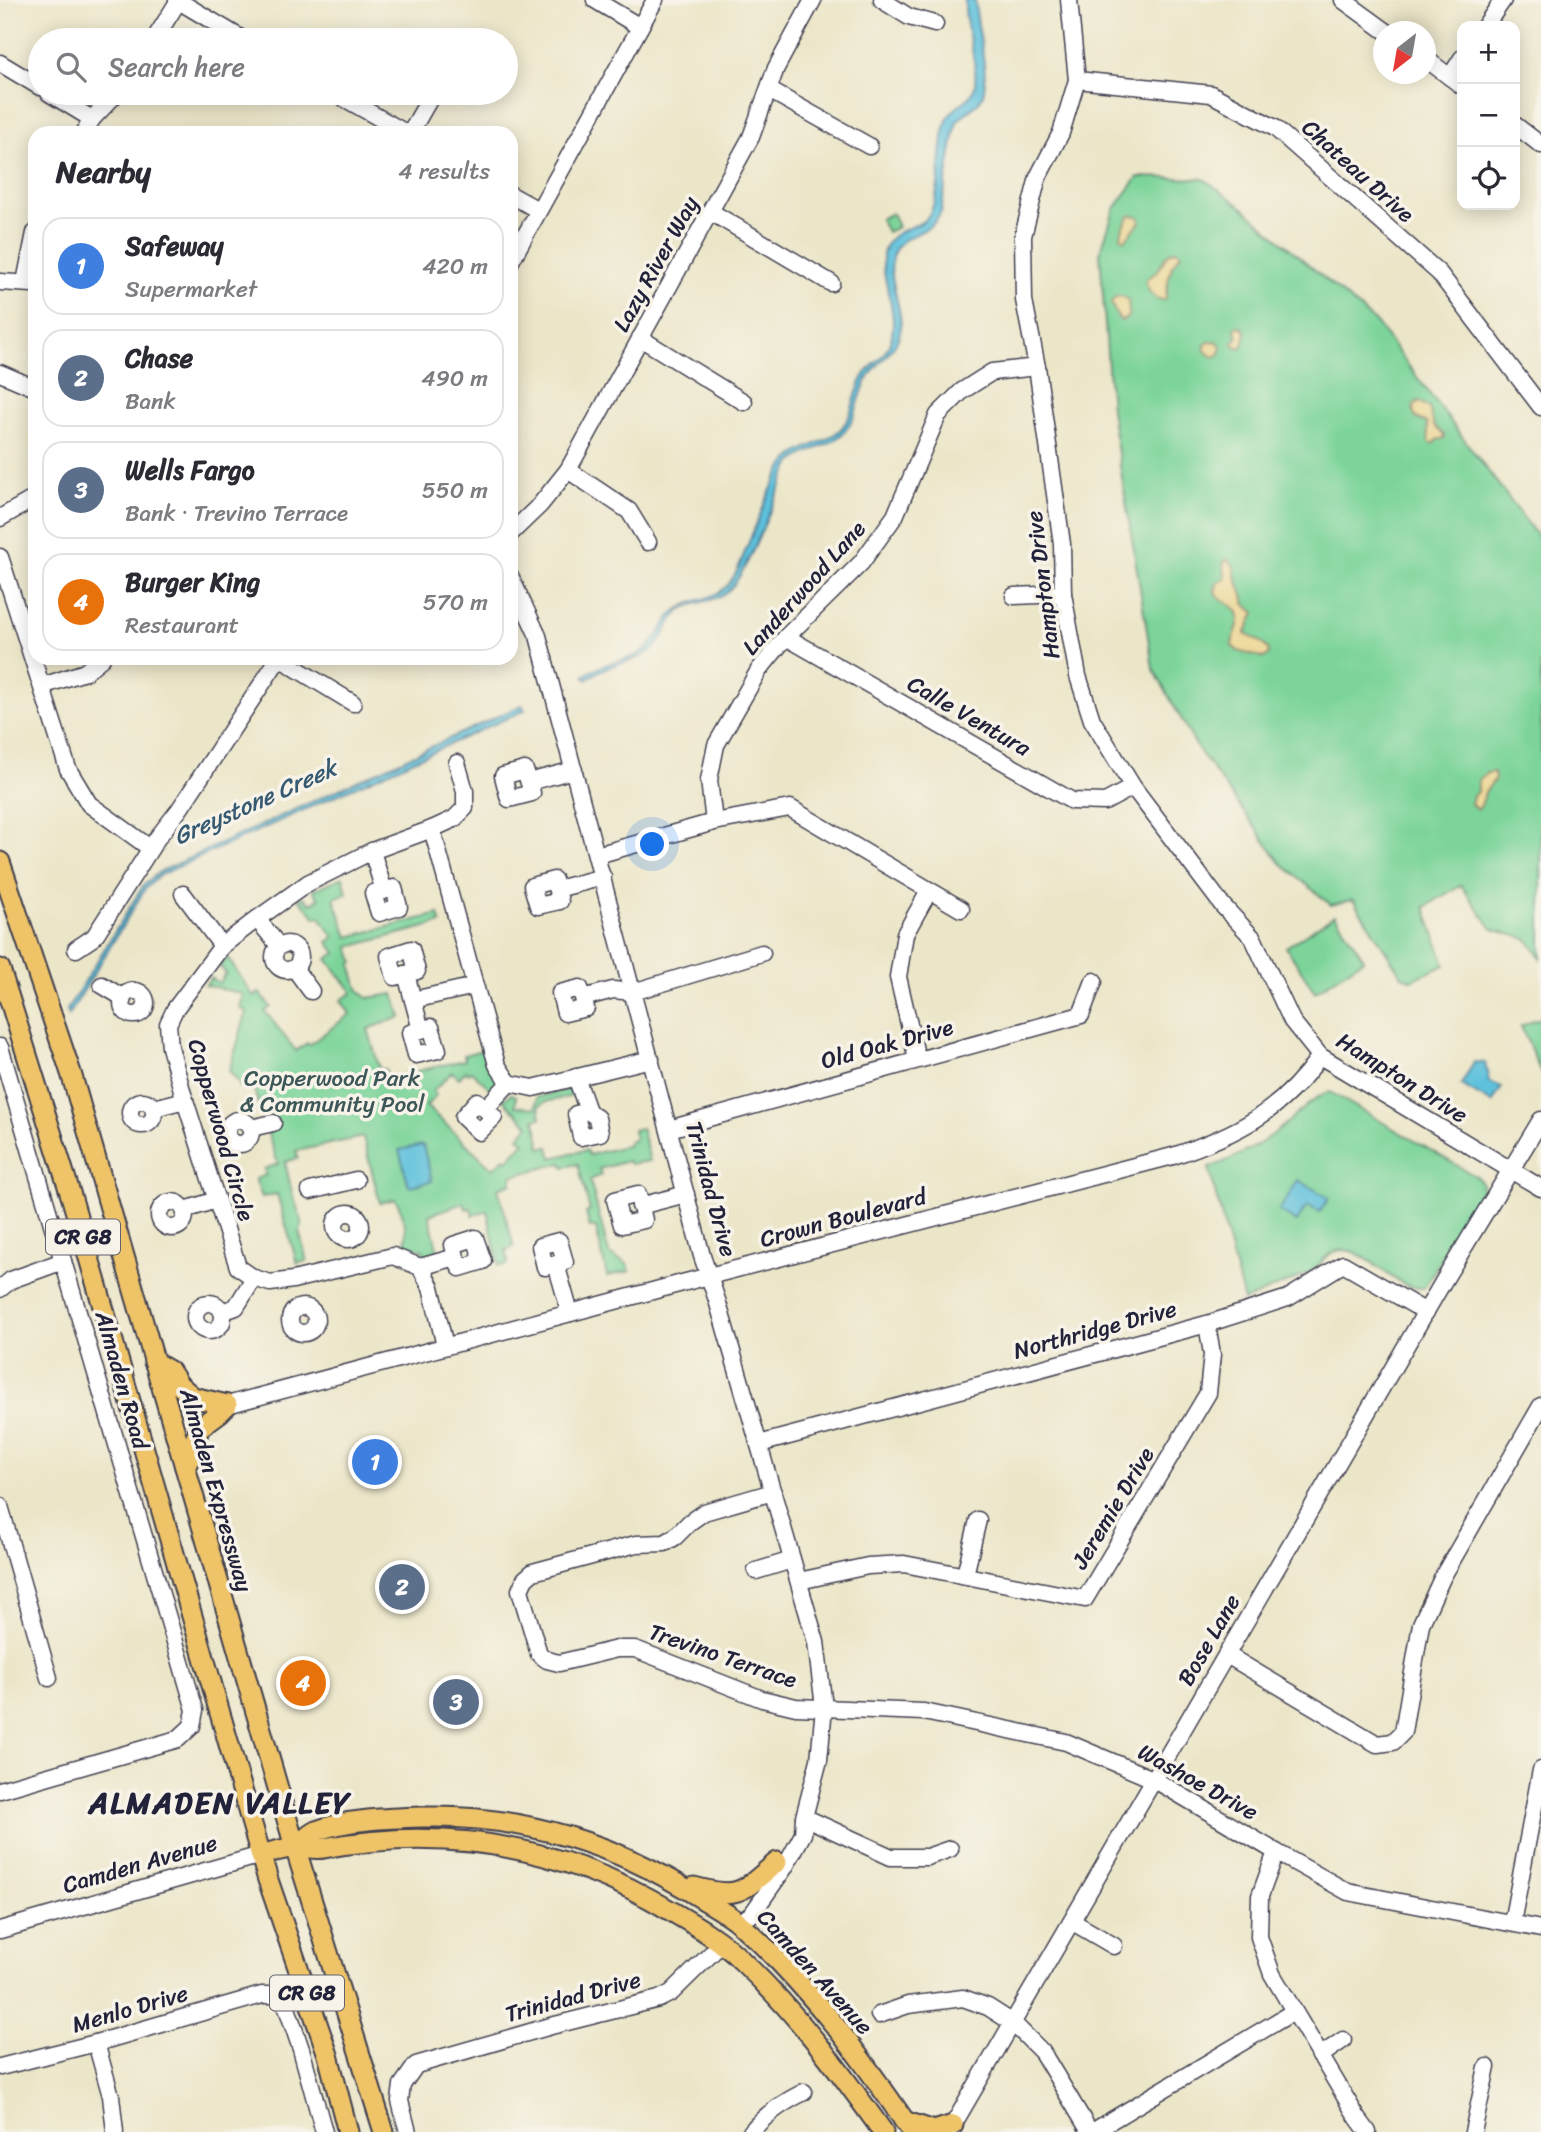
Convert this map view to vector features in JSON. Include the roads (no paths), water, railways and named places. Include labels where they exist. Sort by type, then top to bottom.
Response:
[{"type":"main road","name":"Almaden Expressway","points":[[0,862],[71,1073],[295,1847],[384,2132]]},
{"type":"main road","name":"CR G8","points":[[0,969],[72,1199],[284,1933],[328,2055],[348,2132]]},
{"type":"main road","points":[[153,1362],[170,1371],[179,1385],[193,1397],[227,1405]]},
{"type":"main road","points":[[185,1467],[193,1452],[200,1427],[227,1405]]},
{"type":"main road","name":"Camden Avenue","points":[[295,1847],[314,1832],[343,1825],[403,1818],[475,1817],[519,1824],[596,1845],[645,1866],[676,1882],[739,1923],[826,2014],[908,2127]]},
{"type":"main road","name":"Camden Avenue","points":[[261,1855],[295,1847],[320,1849],[368,1840],[448,1839],[506,1846],[575,1865],[612,1879],[700,1928],[740,1958],[803,2025],[883,2132]]},
{"type":"main road","points":[[676,1882],[720,1894],[741,1892],[777,1862]]},
{"type":"main road","name":"Trinidad Drive","points":[[721,1944],[739,1923]]},
{"type":"main road","points":[[908,2127],[934,2131],[951,2128]]},
{"type":"street","points":[[161,28],[178,0],[224,28]]},
{"type":"street","points":[[595,0],[640,27]]},
{"type":"street","points":[[518,248],[655,0]]},
{"type":"street","name":"Lazy River Way","points":[[518,526],[540,505],[568,470],[751,136],[776,68],[813,0]]},
{"type":"street","points":[[882,0],[909,17],[935,24]]},
{"type":"street","name":"Hampton Drive","points":[[1069,0],[1077,80],[1061,133],[1038,177],[1023,236],[1024,300],[1037,368],[1062,544],[1063,594],[1078,676],[1092,720],[1133,787],[1223,906],[1253,938],[1293,1021],[1320,1056],[1541,1188]]},
{"type":"street","points":[[1343,0],[1373,22]]},
{"type":"street","points":[[1488,21],[1503,0]]},
{"type":"street","points":[[0,63],[28,80]]},
{"type":"street","points":[[1436,66],[1456,81]]},
{"type":"street","name":"Chateau Drive","points":[[1077,80],[1212,94],[1275,128],[1439,273],[1541,407]]},
{"type":"street","points":[[769,90],[869,146]]},
{"type":"street","points":[[63,105],[88,126],[106,105]]},
{"type":"street","points":[[357,105],[395,126]]},
{"type":"street","points":[[412,126],[426,105]]},
{"type":"street","points":[[1520,129],[1541,145]]},
{"type":"street","points":[[518,199],[538,211]]},
{"type":"street","points":[[711,212],[831,283]]},
{"type":"street","points":[[0,282],[28,284]]},
{"type":"street","points":[[640,338],[744,402]]},
{"type":"street","name":"Landerwood Lane","points":[[714,822],[709,780],[716,745],[759,670],[786,637],[861,563],[895,516],[938,415],[962,391],[992,372],[1037,368]]},
{"type":"street","points":[[0,373],[28,384]]},
{"type":"street","points":[[568,470],[629,510],[648,542]]},
{"type":"street","points":[[0,518],[28,502]]},
{"type":"street","points":[[0,557],[28,641]]},
{"type":"street","points":[[1014,596],[1063,594]]},
{"type":"street","name":"Trinidad Drive","points":[[518,600],[538,636],[686,1194],[816,1642],[824,1707],[819,1760],[804,1817],[803,1834],[785,1867],[752,1914],[739,1923]]},
{"type":"street","name":"Calle Ventura","points":[[786,637],[1072,801],[1105,802],[1133,787]]},
{"type":"street","points":[[36,665],[68,769],[89,804],[150,848]]},
{"type":"street","points":[[43,686],[85,672],[94,665]]},
{"type":"street","points":[[76,949],[94,937],[150,848],[179,810],[274,665]]},
{"type":"street","points":[[291,665],[353,703]]},
{"type":"street","name":"Copperwood Circle","points":[[254,1278],[238,1267],[185,1100],[170,1047],[168,1024],[175,1009],[222,946],[257,919],[308,883],[372,851],[454,819],[465,808],[465,792],[457,763]]},
{"type":"street","points":[[529,782],[574,770]]},
{"type":"street","points":[[597,855],[714,822],[790,808],[961,909]]},
{"type":"street","points":[[432,829],[497,1065],[509,1083],[533,1088],[651,1059]]},
{"type":"street","points":[[372,851],[384,891],[373,893],[379,913],[391,917]]},
{"type":"street","points":[[557,889],[603,877]]},
{"type":"street","points":[[917,1059],[898,977],[905,934],[929,891]]},
{"type":"street","points":[[183,894],[222,946]]},
{"type":"street","points":[[257,919],[279,946],[287,943],[298,949],[300,957],[294,968],[311,991]]},
{"type":"street","points":[[583,998],[613,990],[633,992],[762,953]]},
{"type":"street","points":[[406,974],[421,1030]]},
{"type":"street","name":"Old Oak Drive","points":[[669,1129],[1081,1016],[1094,981]]},
{"type":"street","points":[[102,985],[122,998],[132,991],[140,992],[146,1002],[144,1010],[168,1024]]},
{"type":"street","points":[[413,1000],[475,986]]},
{"type":"street","name":"Almaden Road","points":[[0,1047],[194,1702],[192,1726],[178,1739],[0,1790]]},
{"type":"street","name":"Crown Boulevard","points":[[227,1405],[1173,1156],[1218,1141],[1246,1126],[1293,1089],[1320,1056]]},
{"type":"street","points":[[576,1077],[588,1111]]},
{"type":"street","points":[[485,1109],[509,1083]]},
{"type":"street","points":[[125,1119],[148,1123],[154,1117],[154,1108],[185,1100]]},
{"type":"street","name":"Bose Lane","points":[[951,2128],[1426,1312],[1541,1120]]},
{"type":"street","points":[[197,1141],[227,1134],[235,1143],[243,1143],[249,1139],[251,1128],[273,1123]]},
{"type":"street","points":[[310,1191],[356,1180]]},
{"type":"street","points":[[339,1184],[345,1213],[357,1216],[361,1223],[357,1235],[349,1239],[355,1264]]},
{"type":"street","points":[[640,1206],[686,1194]]},
{"type":"street","points":[[156,1222],[175,1227],[185,1219],[185,1210],[216,1200]]},
{"type":"street","points":[[192,1325],[215,1330],[223,1320],[222,1312],[236,1307],[254,1278],[270,1283],[293,1280],[393,1256],[420,1267],[456,1257]]},
{"type":"street","points":[[0,1289],[11,1280],[63,1261]]},
{"type":"street","points":[[556,1264],[570,1313]]},
{"type":"street","name":"Northridge Drive","points":[[759,1444],[1207,1324],[1288,1298],[1343,1264],[1426,1312]]},
{"type":"street","points":[[420,1267],[431,1287],[445,1346]]},
{"type":"street","points":[[293,1280],[300,1307],[308,1307],[316,1317],[315,1325],[307,1339]]},
{"type":"street","name":"Jeremie Drive","points":[[799,1581],[868,1566],[904,1564],[1085,1599],[1208,1393],[1212,1354],[1207,1324]]},
{"type":"street","points":[[1227,1655],[1377,1744],[1393,1742],[1403,1732],[1421,1624],[1443,1576],[1541,1406]]},
{"type":"street","name":"Trevino Terrace","points":[[773,1492],[704,1511],[676,1537],[665,1543],[636,1544],[533,1572],[525,1579],[520,1590],[537,1649],[547,1660],[559,1663],[617,1648],[635,1649],[762,1699],[796,1707],[824,1707]]},
{"type":"street","points":[[0,1506],[50,1678]]},
{"type":"street","points":[[965,1575],[978,1520]]},
{"type":"street","points":[[756,1571],[792,1560]]},
{"type":"street","name":"Washoe Drive","points":[[824,1707],[924,1712],[1066,1742],[1155,1780],[1348,1892],[1541,1929]]},
{"type":"street","points":[[1512,1923],[1541,1769]]},
{"type":"street","points":[[804,1817],[891,1857],[927,1857],[950,1849]]},
{"type":"street","name":"Trinidad Drive","points":[[739,1923],[743,1907],[777,1862],[804,1817]]},
{"type":"street","points":[[1276,1852],[1260,1896],[1259,1937],[1272,1974],[1293,2012],[1368,2132]]},
{"type":"street","name":"Camden Avenue","points":[[0,1930],[261,1855]]},
{"type":"street","points":[[1073,1922],[1114,1947]]},
{"type":"street","name":"Trinidad Drive","points":[[408,2132],[400,2101],[402,2085],[416,2065],[551,2026],[659,1999],[671,1993],[721,1944]]},
{"type":"street","name":"Menlo Drive","points":[[0,2067],[272,1994],[286,2005],[324,2132]]},
{"type":"street","points":[[879,2015],[908,2005],[963,1998],[988,2007],[1013,2023],[1042,2052],[1091,2132],[1293,2012]]},
{"type":"street","points":[[1320,2056],[1343,2040]]},
{"type":"street","points":[[96,2043],[111,2096],[115,2132]]},
{"type":"street","points":[[1473,2132],[1488,2067]]},
{"type":"street","points":[[751,2132],[759,2122],[788,2099],[804,2092]]},
{"type":"water","points":[[965,0],[975,0],[984,64],[984,88],[979,101],[956,124],[941,212],[930,226],[904,240],[894,252],[891,268],[901,325],[897,341],[868,378],[847,429],[835,440],[803,455],[791,464],[743,570],[726,593],[681,610],[659,643],[649,652],[634,660],[603,669],[587,680],[584,676],[592,671],[633,657],[646,649],[678,610],[727,586],[738,569],[783,467],[796,454],[840,430],[848,418],[863,378],[887,350],[893,319],[883,268],[885,247],[895,235],[921,223],[930,213],[937,191],[947,120],[971,95],[975,84]]},
{"type":"water","points":[[522,705],[525,710],[160,875],[145,889],[69,1015],[67,1010],[143,886],[159,872]]},
{"type":"water","points":[[1474,1062],[1485,1063],[1489,1082],[1502,1087],[1492,1103],[1461,1085]]},
{"type":"water","points":[[423,1145],[432,1181],[409,1186],[399,1150]]},
{"type":"water","points":[[1298,1180],[1329,1198],[1320,1212],[1307,1205],[1297,1222],[1279,1211]]},
{"type":"place","name":"Safeway","points":[[375,1462]]},
{"type":"place","name":"Chase","points":[[402,1587]]},
{"type":"place","name":"Burger King","points":[[303,1683]]},
{"type":"place","name":"Wells Fargo","points":[[456,1702]]},
{"type":"district","name":"ALMADEN VALLEY","points":[[220,1803]]},
{"type":"water label","name":"Greystone Creek","points":[[255,802]]},
{"type":"park label","name":"Copperwood Park & Community Pool","points":[[332,1091]]}]
